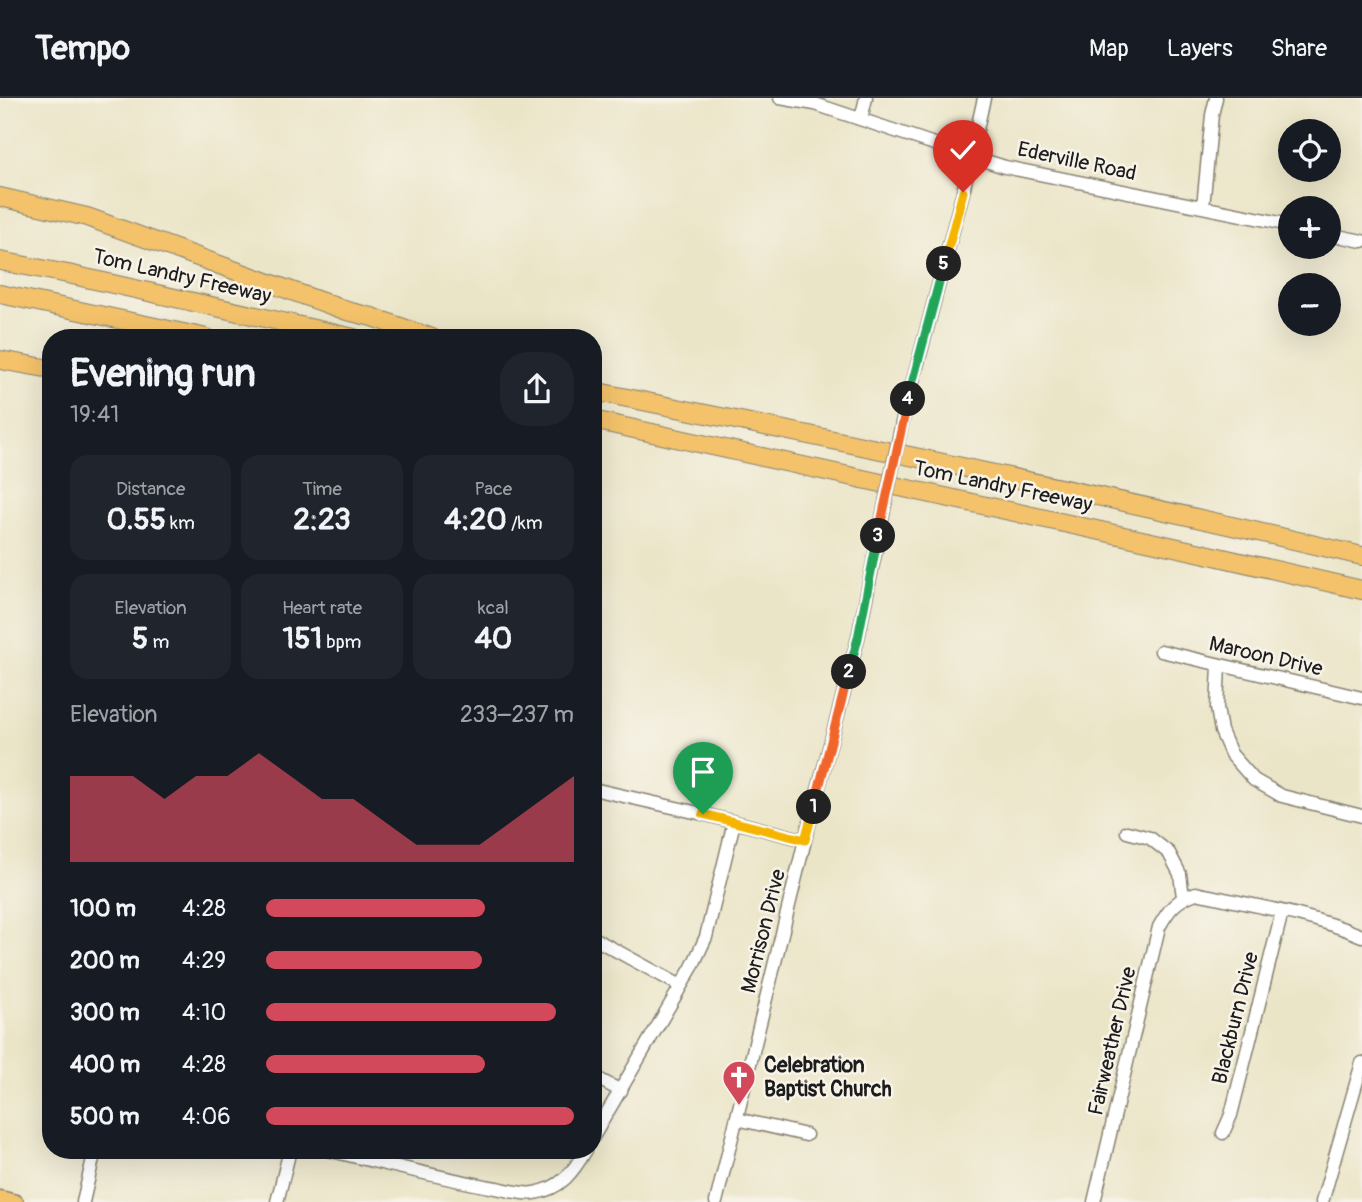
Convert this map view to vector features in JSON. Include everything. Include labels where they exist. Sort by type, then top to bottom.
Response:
[{"type":"highway","points":[[0,197],[87,217],[347,311],[406,329]]},
{"type":"highway","name":"Tom Landry Freeway","points":[[0,261],[314,329]]},
{"type":"highway","points":[[0,294],[165,329]]},
{"type":"highway","points":[[0,360],[42,367]]},
{"type":"highway","name":"Tom Landry Freeway","points":[[602,393],[870,447],[1362,556]]},
{"type":"highway","name":"Tom Landry Freeway","points":[[602,421],[1362,590]]},
{"type":"main road","points":[[0,1198],[16,1202]]},
{"type":"street","name":"Ederville Road","points":[[780,98],[815,104],[1005,167],[1278,223]]},
{"type":"street","points":[[861,119],[866,98]]},
{"type":"street","name":"Morrison Drive","points":[[716,1202],[858,638],[902,423],[963,192],[984,98]]},
{"type":"street","points":[[1203,207],[1216,98]]},
{"type":"street","points":[[1341,237],[1362,241]]},
{"type":"street","name":"Maroon Drive","points":[[1161,651],[1362,698]]},
{"type":"street","points":[[1219,665],[1217,708],[1221,731],[1231,754],[1254,780],[1282,796],[1362,816]]},
{"type":"street","points":[[602,791],[805,840]]},
{"type":"street","points":[[602,1122],[681,986],[706,937],[734,822]]},
{"type":"street","points":[[1128,832],[1150,838],[1169,853],[1180,874],[1183,897],[1196,893],[1282,912],[1362,936]]},
{"type":"street","name":"Fairweather Drive","points":[[1094,1199],[1159,927],[1169,910],[1183,897]]},
{"type":"street","name":"Blackburn Drive","points":[[1223,1133],[1231,1115],[1282,912]]},
{"type":"street","points":[[602,943],[681,986]]},
{"type":"street","points":[[1322,1202],[1362,1063]]},
{"type":"street","points":[[602,1081],[621,1091]]},
{"type":"street","points":[[737,1119],[806,1135]]},
{"type":"street","points":[[83,1202],[93,1159]]},
{"type":"street","points":[[277,1202],[288,1159]]},
{"type":"street","points":[[366,1159],[478,1185],[531,1194],[561,1182],[573,1172],[581,1159]]},
{"type":"street","points":[[1094,1199],[1109,1202]]},
{"type":"place","name":"Celebration Baptist Church","points":[[739,1107]]},
{"type":"route","points":[[703,814],[805,840],[858,638],[902,423],[963,192]]}]
